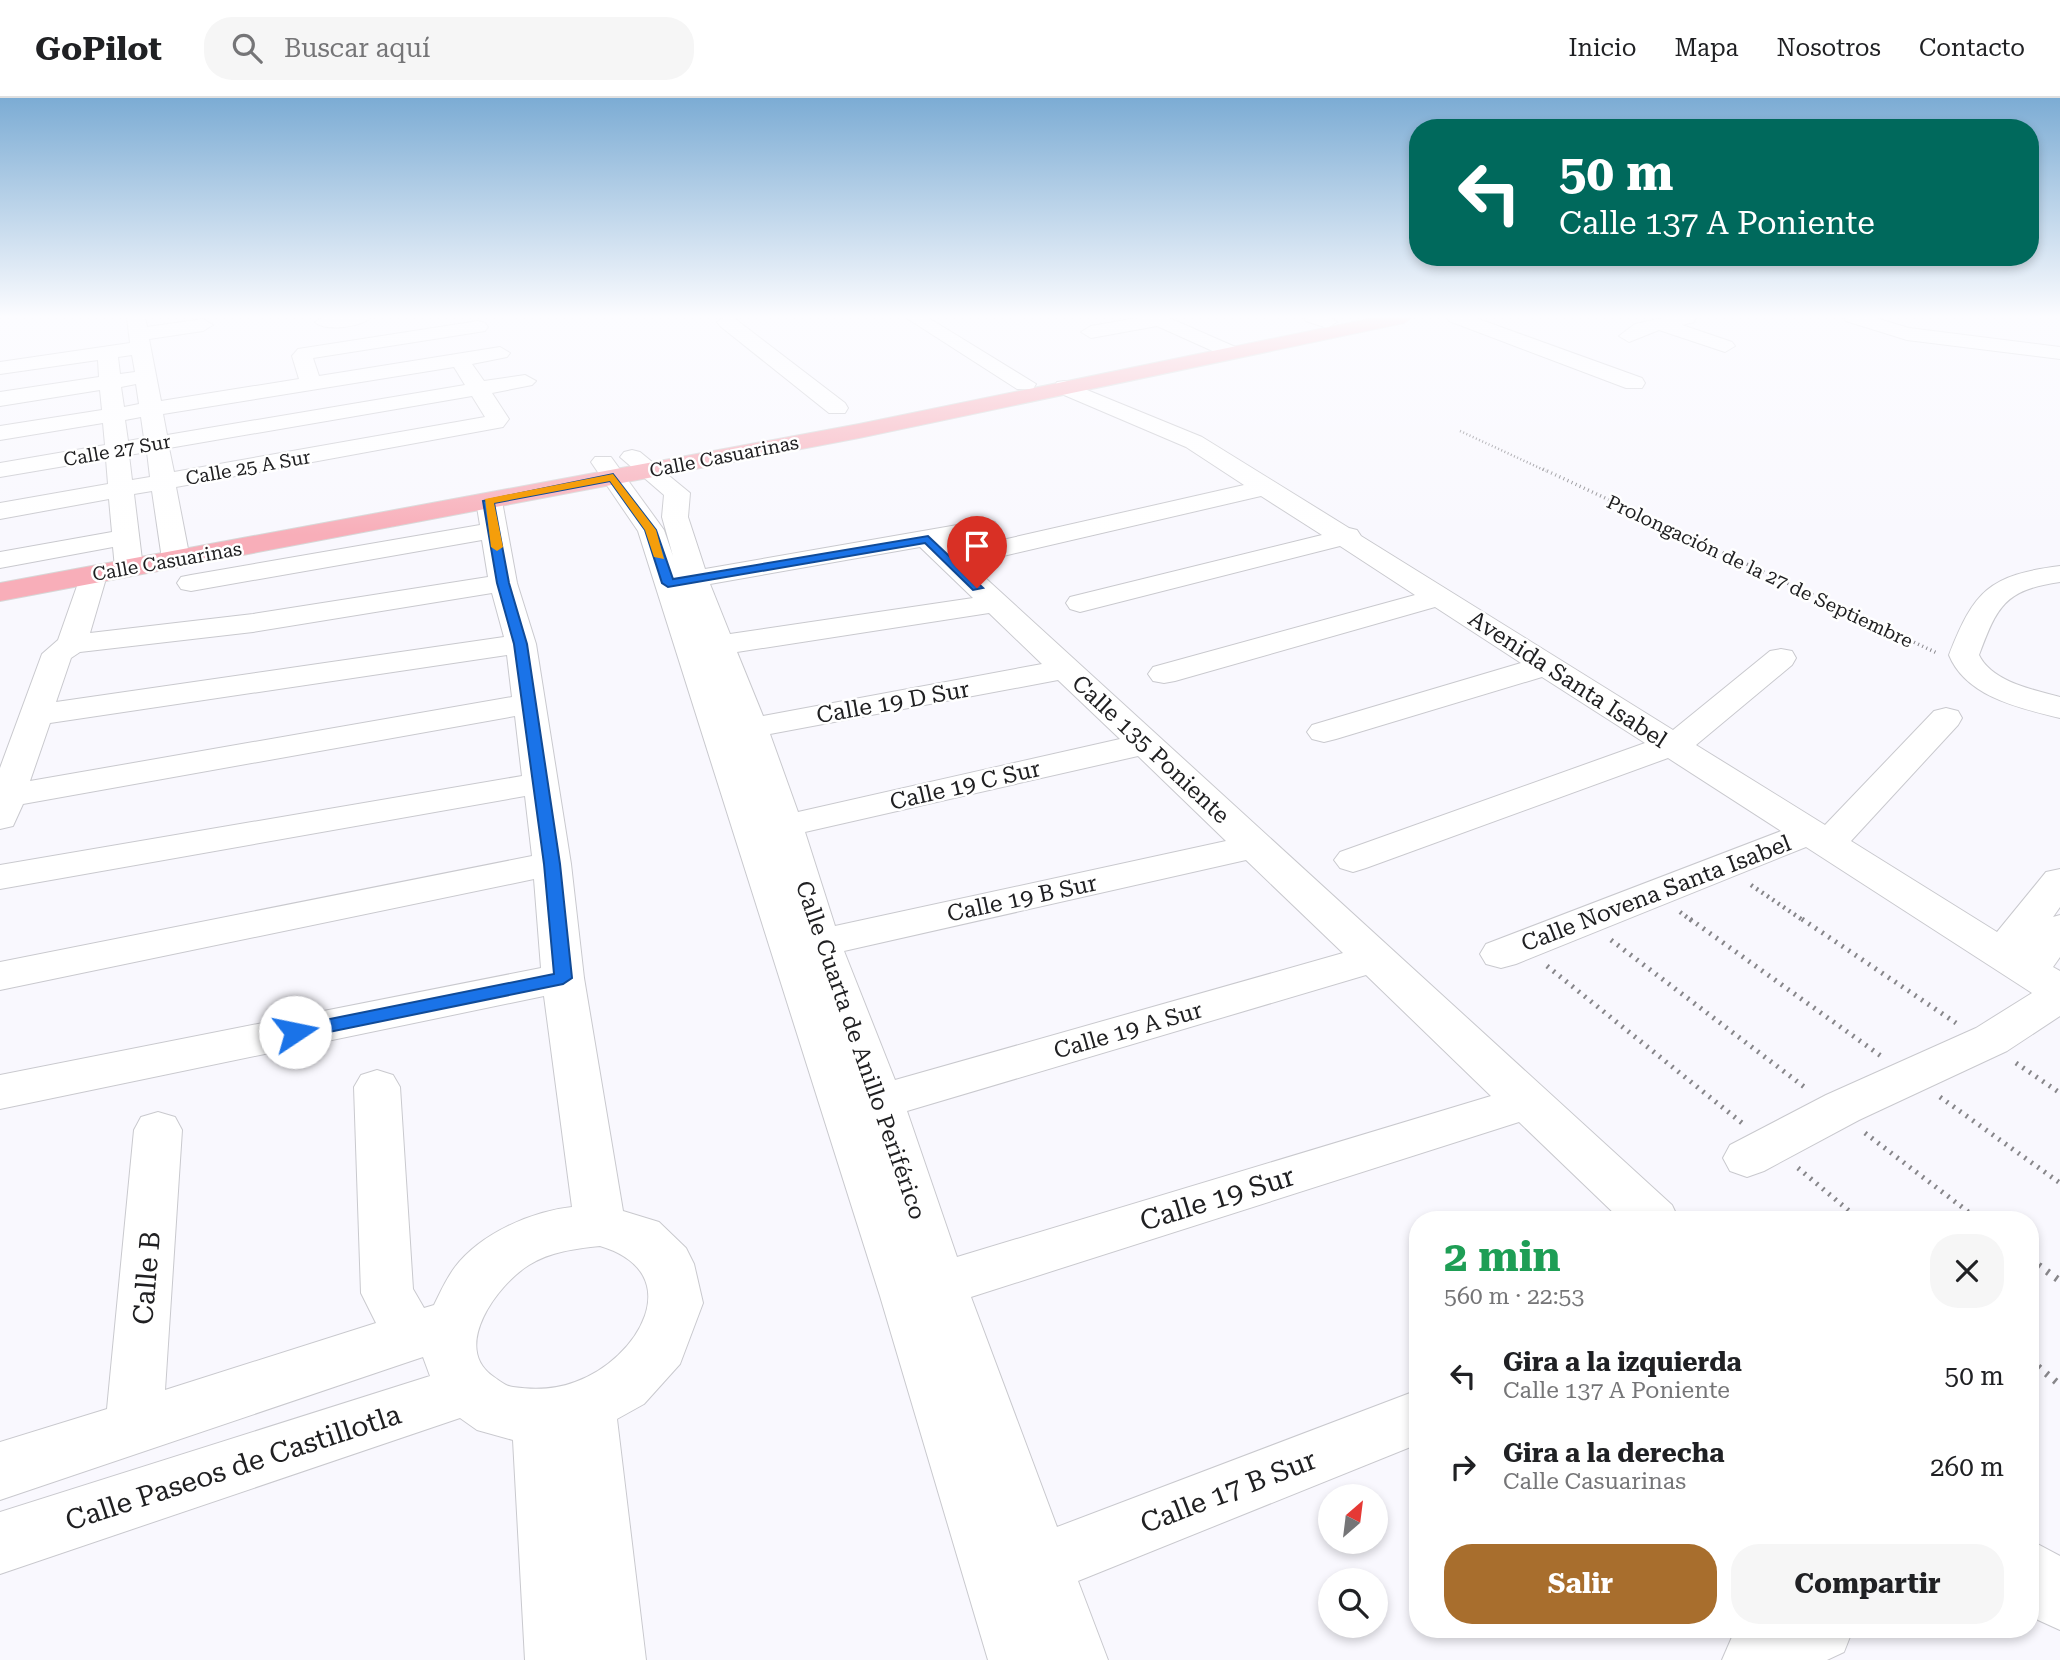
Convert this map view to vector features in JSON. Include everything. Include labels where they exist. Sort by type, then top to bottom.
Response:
[{"type":"main road","name":"Calle Casuarinas","points":[[0,574],[128,551],[174,550],[491,515],[1001,390]]},
{"type":"main road","name":"Calle Casuarinas","points":[[174,550],[636,481],[1052,390]]},
{"type":"main road","name":"Calle Casuarinas","points":[[0,592],[93,575],[128,551]]},
{"type":"street","points":[[0,398],[56,390]]},
{"type":"street","points":[[0,560],[128,551],[111,390]]},
{"type":"street","points":[[150,390],[174,550]]},
{"type":"street","points":[[0,433],[267,390]]},
{"type":"street","name":"Calle 27 Sur","points":[[0,470],[473,390]]},
{"type":"street","name":"Calle 25 A Sur","points":[[0,512],[495,422],[498,419],[479,390]]},
{"type":"street","points":[[815,390],[838,408]]},
{"type":"street","name":"Avenida Santa Isabel","points":[[1072,390],[1178,433],[1348,536],[1545,666],[1671,745],[1828,834],[2037,977]]},
{"type":"street","name":"Calle Cuarta de Anillo Periférico","points":[[636,481],[651,530],[720,645],[735,731],[785,826],[804,946],[880,1102],[898,1148],[923,1289],[1021,1660]]},
{"type":"street","points":[[681,581],[928,539],[993,538],[1266,488]]},
{"type":"street","points":[[191,583],[491,515],[503,583],[521,644],[552,864],[563,978],[600,1225]]},
{"type":"street","points":[[1080,603],[1348,536]]},
{"type":"street","name":"Calle 135 Poniente","points":[[928,539],[993,604],[1067,669],[1644,1211]]},
{"type":"street","points":[[2060,574],[2046,575],[2000,593],[1978,617],[1965,655],[1970,668],[2003,689],[2060,708]]},
{"type":"street","points":[[72,643],[93,575]]},
{"type":"street","name":"Calle Cuarta de Anillo Periférico","points":[[681,581],[735,731],[804,946],[923,1289],[1039,1565],[1075,1660]]},
{"type":"street","points":[[4,807],[57,654],[72,643],[253,623],[503,583]]},
{"type":"street","points":[[1164,674],[1440,597]]},
{"type":"street","points":[[720,645],[993,604]]},
{"type":"street","points":[[36,715],[521,644]]},
{"type":"street","points":[[1353,860],[1671,745],[1696,731],[1781,658]]},
{"type":"street","points":[[1324,732],[1545,666]]},
{"type":"street","name":"Calle 19 D Sur","points":[[735,731],[1067,669]]},
{"type":"street","points":[[4,807],[530,704]]},
{"type":"street","points":[[1828,834],[1946,718]]},
{"type":"street","name":"Calle 19 C Sur","points":[[785,826],[1145,744]]},
{"type":"street","points":[[0,877],[541,783]]},
{"type":"street","name":"Calle Novena Santa Isabel","points":[[1512,950],[1722,865],[1828,834]]},
{"type":"street","name":"Calle 19 B Sur","points":[[804,946],[1255,846]]},
{"type":"street","points":[[0,976],[552,864]]},
{"type":"street","points":[[1759,1152],[1835,1111],[1984,1041],[2046,1006],[2037,977],[2060,881]]},
{"type":"street","points":[[2037,977],[2060,928]]},
{"type":"street","name":"Calle 19 A Sur","points":[[880,1102],[1375,958]]},
{"type":"street","points":[[0,1092],[563,978]]},
{"type":"street","points":[[0,1471],[432,1330],[474,1282],[510,1250],[554,1230],[600,1225],[641,1237],[668,1264],[676,1303],[661,1347],[624,1386],[564,1412],[497,1411],[466,1390],[432,1330],[387,1293],[377,1087]]},
{"type":"street","name":"Calle 19 Sur","points":[[923,1289],[1528,1102]]},
{"type":"street","name":"Calle B","points":[[134,1427],[158,1130]]},
{"type":"street","name":"Calle Paseos de Castillotla","points":[[0,1543],[466,1390]]},
{"type":"street","points":[[558,1660],[564,1412]]},
{"type":"street","points":[[564,1412],[613,1660]]},
{"type":"street","name":"Calle 17 B Sur","points":[[1039,1565],[1409,1421]]},
{"type":"street","points":[[2039,1579],[2060,1598]]},
{"type":"street","points":[[1755,1660],[1802,1638]]},
{"type":"path","name":"Prolongación de la 27 de Septiembre","points":[[1460,431],[1970,668]]},
{"type":"path","points":[[1722,865],[2060,1093]]},
{"type":"path","points":[[1654,894],[2060,1183]]},
{"type":"path","points":[[1585,921],[1967,1211]]},
{"type":"path","points":[[1512,950],[1759,1152],[1847,1211]]},
{"type":"path","points":[[2039,1266],[2060,1281]]},
{"type":"path","points":[[2039,1368],[2060,1385]]},
{"type":"slow traffic","points":[[497,547],[489,501],[613,477],[626,499],[651,530],[660,557]]},
{"type":"route","points":[[295,1032],[563,978],[552,864],[521,644],[503,583],[489,501],[613,477],[626,499],[651,530],[668,583],[928,539],[977,588]]}]
